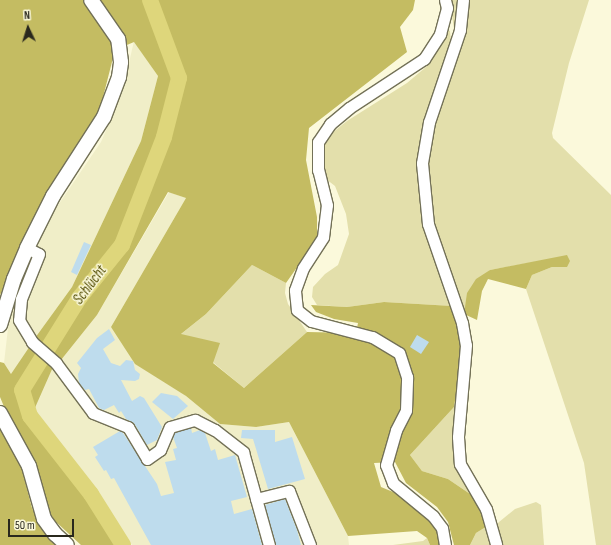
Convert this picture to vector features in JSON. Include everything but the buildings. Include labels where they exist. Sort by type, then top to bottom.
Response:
[{"type":"main road","points":[[0,325],[14,279],[28,248],[53,196],[104,117],[119,77],[121,62],[118,39],[91,0]]},
{"type":"main road","points":[[0,413],[29,466],[44,518],[55,534],[67,545]]},
{"type":"street","points":[[445,0],[447,8],[440,34],[424,59],[349,108],[330,124],[318,142],[318,170],[327,206],[322,237],[303,268],[295,290],[297,310],[311,321],[372,337],[400,353],[408,377],[406,410],[396,430],[386,465],[393,484],[433,516],[442,528],[445,545]]},
{"type":"street","points":[[463,0],[460,30],[429,122],[422,163],[428,224],[462,323],[466,345],[458,436],[460,464],[486,509],[496,545]]},
{"type":"street","points":[[28,248],[39,254],[21,299],[19,320],[32,342],[56,363],[93,413],[128,427],[147,458],[160,450],[170,427],[195,420],[215,430],[242,452],[269,545]]},
{"type":"street","points":[[256,499],[289,491],[310,545]]},
{"type":"shaded area","points":[[0,0],[415,0],[413,10],[400,27],[407,52],[309,128],[306,160],[317,217],[317,239],[286,283],[252,265],[206,314],[181,334],[220,343],[213,363],[244,388],[307,332],[356,333],[358,323],[334,319],[316,312],[311,305],[347,307],[384,302],[452,306],[464,346],[454,407],[410,455],[422,471],[448,479],[473,496],[489,525],[476,533],[470,545],[454,545],[448,522],[437,507],[406,483],[395,462],[374,463],[381,487],[398,494],[435,522],[442,545],[430,545],[427,538],[417,531],[348,536],[289,422],[256,427],[220,424],[186,396],[135,364],[111,327],[186,198],[168,192],[97,315],[61,360],[35,338],[72,287],[141,141],[158,76],[134,42],[115,50],[99,113],[60,179],[0,295]]},
{"type":"shaded area","points":[[450,0],[460,0],[455,36],[452,15]]},
{"type":"shaded area","points":[[468,0],[589,0],[569,63],[552,133],[553,138],[611,195],[611,545],[596,545],[584,463],[526,289],[532,275],[552,267],[566,267],[567,256],[490,270],[464,314],[434,231],[427,176],[428,154],[434,118],[465,33]]},
{"type":"shaded area","points":[[447,30],[450,31],[451,41],[423,129],[418,153],[420,172],[452,306],[384,302],[347,307],[317,305],[312,297],[313,287],[325,274],[338,265],[349,234],[346,214],[335,186],[326,179],[323,145],[332,133],[347,121],[407,83],[426,67],[440,48]]},
{"type":"shaded area","points":[[134,41],[158,76],[141,141],[72,287],[35,338],[61,360],[97,315],[169,192],[186,198],[111,327],[186,396],[220,424],[256,427],[289,422],[348,536],[349,545],[132,545],[34,410],[4,363],[8,328],[18,293],[50,217],[101,142],[122,93]]},
{"type":"shaded area","points":[[567,255],[570,261],[567,267],[552,267],[532,275],[526,289],[488,279],[482,291],[477,320],[464,314],[467,293],[476,279],[490,270]]},
{"type":"shaded area","points":[[252,265],[286,283],[285,293],[288,304],[307,332],[244,388],[180,335],[206,314]]},
{"type":"shaded area","points":[[30,346],[53,367],[34,410],[102,502],[129,545],[81,545],[55,521],[45,505],[0,397],[0,362],[4,363],[11,374]]},
{"type":"shaded area","points":[[454,407],[454,455],[473,496],[448,479],[422,471],[410,455]]},
{"type":"shaded area","points":[[0,425],[19,458],[32,508],[42,528],[59,545],[0,545]]},
{"type":"shaded area","points":[[536,502],[541,505],[544,545],[499,545],[496,526],[499,522],[515,509]]},
{"type":"shaded area","points":[[489,525],[494,545],[470,545],[476,533]]},
{"type":"shaded area","points":[[427,538],[430,545],[393,545],[423,541]]},
{"type":"waterway","name":"Schlücht","points":[[123,545],[91,494],[30,416],[22,390],[80,297],[122,245],[164,137],[179,78],[150,0]]}]
